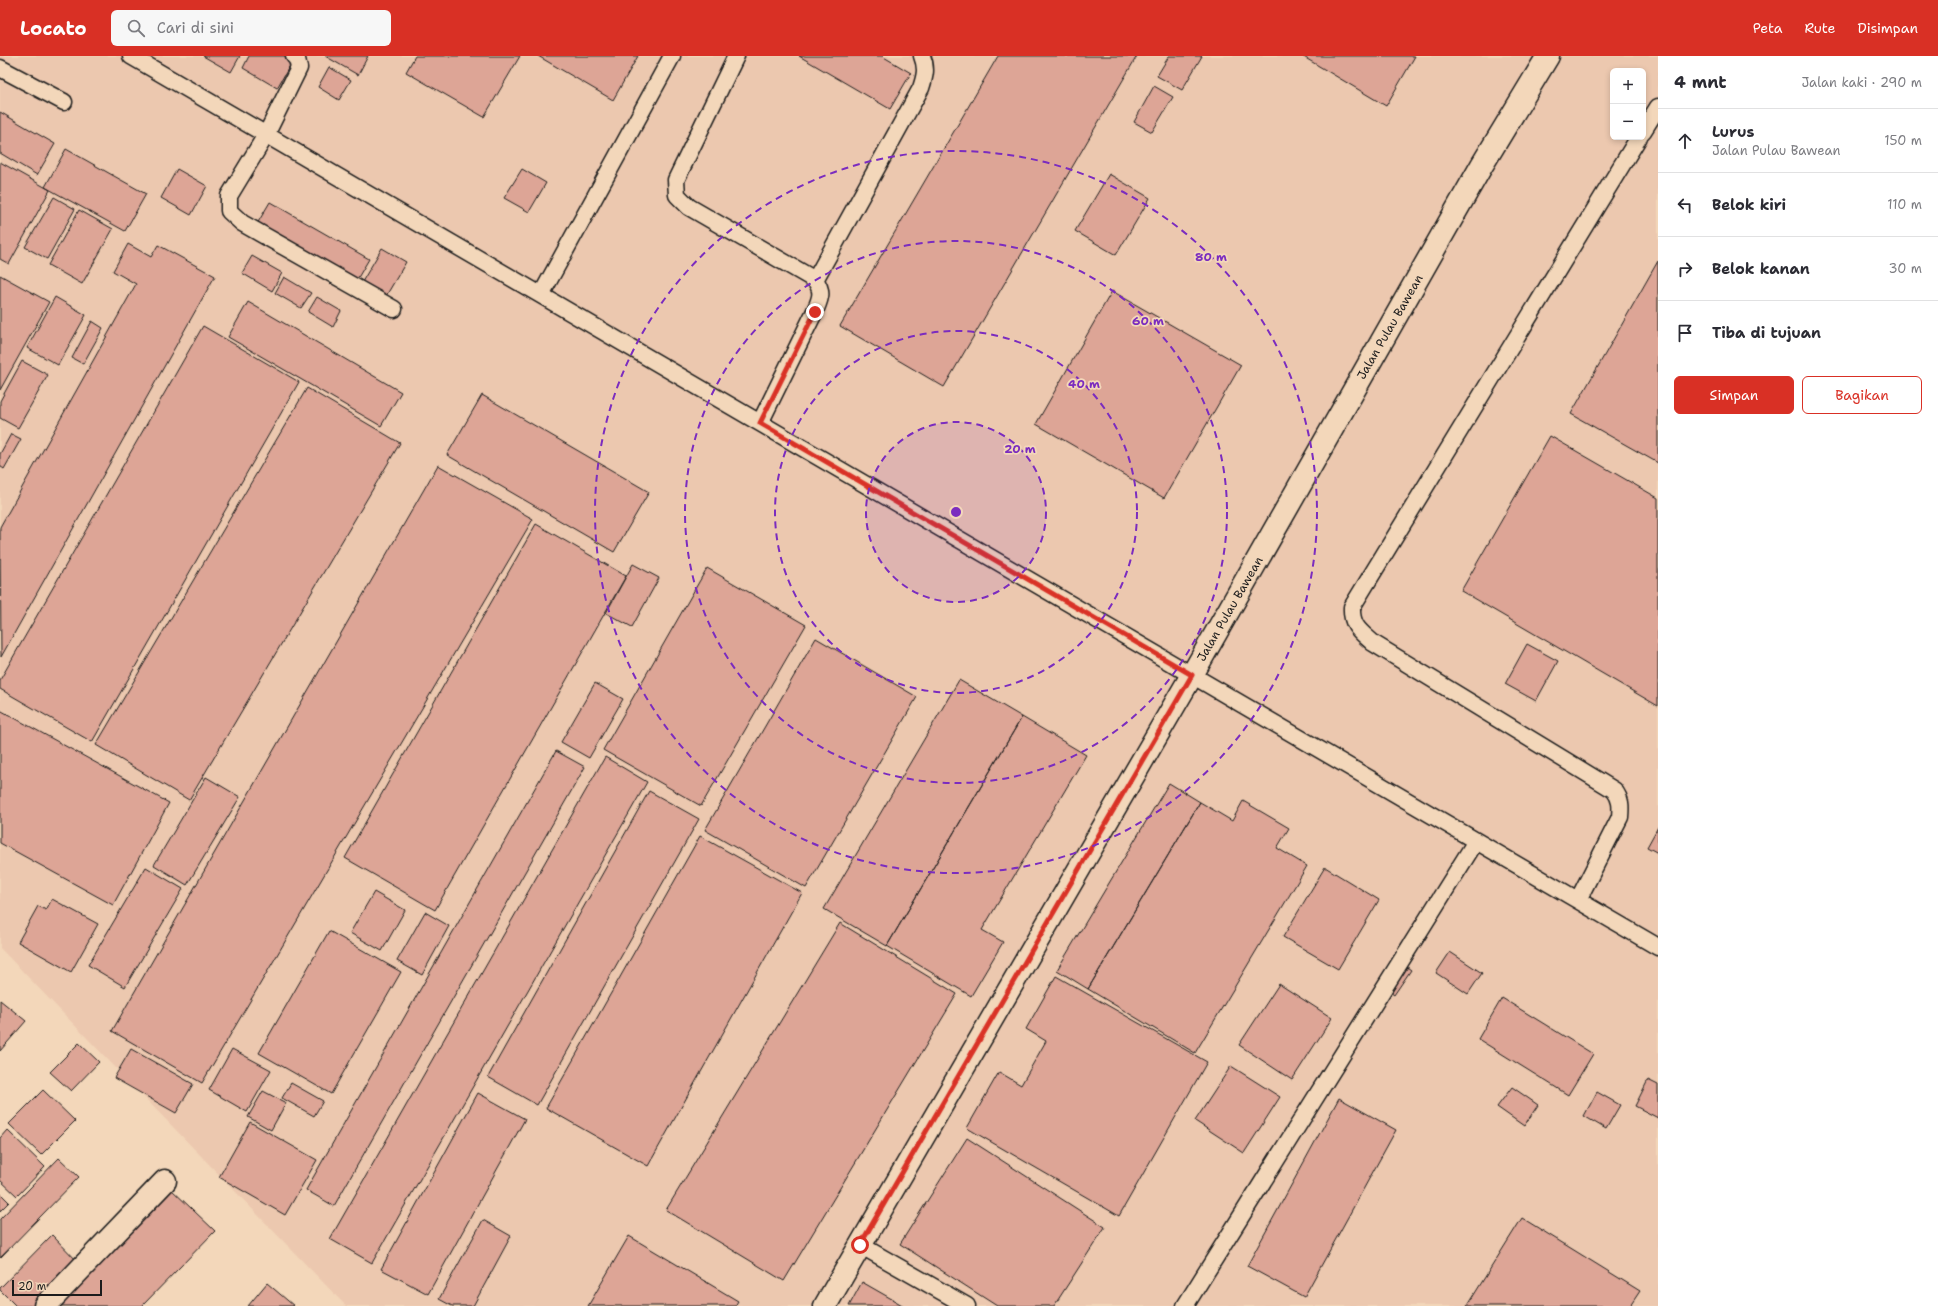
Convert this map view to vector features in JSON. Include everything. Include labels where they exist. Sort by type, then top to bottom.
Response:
[{"type":"street","name":"Jalan Pulau Bawean","points":[[825,1306],[1192,675],[1482,165],[1548,56]]},
{"type":"street","points":[[45,1306],[165,1181]]},
{"type":"lane","points":[[131,56],[1658,947]]},
{"type":"lane","points":[[294,56],[299,68],[266,135],[229,196],[229,211],[242,223],[394,309]]},
{"type":"lane","points":[[541,295],[672,56]]},
{"type":"lane","points":[[736,56],[676,180],[677,195],[689,207],[815,280],[822,293],[815,312],[760,423]]},
{"type":"lane","points":[[815,280],[921,88],[925,76],[925,65],[922,56]]},
{"type":"lane","points":[[0,68],[64,102]]},
{"type":"lane","points":[[1646,126],[1658,107]]},
{"type":"lane","points":[[1578,900],[1620,817],[1621,807],[1619,798],[1614,790],[1373,643],[1357,628],[1352,618],[1352,608],[1638,140]]},
{"type":"lane","points":[[1185,1306],[1476,841]]},
{"type":"lane","points":[[860,1245],[967,1306]]},
{"type":"shaded area","points":[[0,56],[1658,56],[1658,1306],[346,1306],[0,948]]},
{"type":"building","points":[[203,56],[240,56],[231,72]]},
{"type":"building","points":[[249,56],[286,56],[293,60],[277,88],[243,68]]},
{"type":"building","points":[[325,56],[368,56],[358,75]]},
{"type":"building","points":[[415,56],[520,56],[484,117],[406,72]]},
{"type":"building","points":[[538,56],[638,56],[613,100]]},
{"type":"building","points":[[799,56],[882,56],[911,73],[890,109]]},
{"type":"building","points":[[998,56],[1137,56],[944,387],[840,326]]},
{"type":"building","points":[[1169,56],[1202,56],[1182,90],[1157,76]]},
{"type":"building","points":[[1302,56],[1415,56],[1386,106]]},
{"type":"building","points":[[329,67],[351,80],[339,100],[318,87]]},
{"type":"building","points":[[1154,86],[1173,97],[1152,132],[1134,122]]},
{"type":"building","points":[[0,112],[55,144],[37,175],[0,153]]},
{"type":"building","points":[[66,149],[146,194],[125,231],[45,187]]},
{"type":"building","points":[[0,162],[50,190],[9,264],[0,259]]},
{"type":"building","points":[[177,169],[207,186],[191,215],[161,198]]},
{"type":"building","points":[[522,169],[546,183],[529,212],[504,198]]},
{"type":"building","points":[[1109,174],[1150,198],[1116,255],[1075,231]]},
{"type":"building","points":[[54,197],[75,209],[47,259],[25,247]]},
{"type":"building","points":[[270,202],[369,259],[356,281],[257,224]]},
{"type":"building","points":[[79,210],[113,229],[82,284],[48,265]]},
{"type":"building","points":[[128,244],[151,257],[158,245],[215,276],[1,657],[0,527],[136,284],[113,271]]},
{"type":"building","points":[[382,248],[406,262],[386,296],[362,282]]},
{"type":"building","points":[[252,256],[282,273],[272,291],[242,273]]},
{"type":"building","points":[[1658,261],[1658,463],[1571,414]]},
{"type":"building","points":[[0,275],[49,302],[0,390]]},
{"type":"building","points":[[284,277],[311,293],[301,308],[275,293]]},
{"type":"building","points":[[1112,291],[1241,365],[1164,498],[1036,424]]},
{"type":"building","points":[[55,297],[86,315],[58,365],[27,348]]},
{"type":"building","points":[[317,297],[341,311],[333,327],[308,312]]},
{"type":"building","points":[[248,302],[401,392],[381,426],[228,337]]},
{"type":"building","points":[[92,321],[103,328],[83,364],[72,358]]},
{"type":"building","points":[[203,326],[299,382],[92,742],[0,689],[0,680]]},
{"type":"building","points":[[22,361],[48,375],[18,428],[0,418],[0,401]]},
{"type":"building","points":[[307,388],[400,443],[189,800],[96,745]]},
{"type":"building","points":[[482,395],[649,492],[614,552],[447,455]]},
{"type":"building","points":[[11,434],[21,439],[4,469],[0,466],[0,454]]},
{"type":"building","points":[[1550,436],[1658,498],[1658,706],[1461,591]]},
{"type":"building","points":[[438,465],[533,519],[202,1083],[112,1031]]},
{"type":"building","points":[[536,524],[626,576],[435,910],[345,858]]},
{"type":"building","points":[[633,564],[659,578],[632,627],[606,613]]},
{"type":"building","points":[[707,568],[806,625],[701,806],[603,750]]},
{"type":"building","points":[[816,638],[917,697],[806,888],[705,830]]},
{"type":"building","points":[[1527,644],[1558,661],[1536,701],[1505,684]]},
{"type":"building","points":[[959,680],[1022,717],[887,946],[824,909]]},
{"type":"building","points":[[595,683],[623,699],[589,758],[561,742]]},
{"type":"building","points":[[0,710],[169,803],[113,905],[0,843]]},
{"type":"building","points":[[1022,717],[1086,755],[982,930],[1003,942],[971,996],[887,946]]},
{"type":"building","points":[[556,751],[585,767],[334,1206],[306,1190]]},
{"type":"building","points":[[605,757],[647,782],[372,1263],[330,1239]]},
{"type":"building","points":[[206,777],[240,797],[187,885],[154,865]]},
{"type":"building","points":[[1169,783],[1200,802],[1088,989],[1057,970]]},
{"type":"building","points":[[649,791],[699,819],[537,1105],[488,1077]]},
{"type":"building","points":[[1243,801],[1289,828],[1277,848],[1307,866],[1195,1053],[1088,989],[1200,802],[1232,821]]},
{"type":"building","points":[[1658,827],[1658,853],[1647,847]]},
{"type":"building","points":[[700,836],[802,893],[648,1166],[546,1108]]},
{"type":"building","points":[[146,867],[183,889],[125,987],[88,965]]},
{"type":"building","points":[[1325,867],[1379,900],[1338,969],[1283,937]]},
{"type":"building","points":[[374,892],[405,910],[382,951],[350,933]]},
{"type":"building","points":[[52,899],[98,924],[71,972],[18,942],[38,906],[46,910]]},
{"type":"building","points":[[425,912],[449,926],[422,975],[397,961]]},
{"type":"building","points":[[840,923],[957,994],[784,1281],[666,1210]]},
{"type":"building","points":[[329,931],[401,972],[331,1094],[259,1053]]},
{"type":"building","points":[[1450,952],[1482,973],[1468,994],[1436,973]]},
{"type":"building","points":[[1403,964],[1411,970],[1394,995],[1386,989]]},
{"type":"building","points":[[1056,976],[1207,1062],[1119,1216],[967,1128],[999,1072],[1021,1085],[1046,1041],[1026,1029]]},
{"type":"building","points":[[1279,984],[1332,1018],[1292,1080],[1239,1045]]},
{"type":"building","points":[[1502,998],[1593,1054],[1568,1095],[1478,1039]]},
{"type":"building","points":[[0,1000],[26,1021],[0,1051]]},
{"type":"building","points":[[79,1043],[99,1062],[71,1091],[50,1072]]},
{"type":"building","points":[[131,1049],[193,1084],[176,1113],[114,1078]]},
{"type":"building","points":[[232,1049],[271,1070],[247,1112],[209,1090]]},
{"type":"building","points":[[1231,1066],[1280,1097],[1244,1153],[1195,1121]]},
{"type":"building","points":[[1648,1080],[1658,1085],[1658,1118],[1635,1106]]},
{"type":"building","points":[[291,1083],[323,1101],[314,1116],[282,1098]]},
{"type":"building","points":[[1512,1087],[1538,1105],[1524,1126],[1497,1107]]},
{"type":"building","points":[[43,1090],[75,1121],[41,1155],[9,1124]]},
{"type":"building","points":[[263,1091],[286,1103],[271,1130],[248,1117]]},
{"type":"building","points":[[1597,1092],[1620,1105],[1606,1129],[1584,1116]]},
{"type":"building","points":[[478,1093],[525,1119],[428,1294],[381,1269]]},
{"type":"building","points":[[1339,1098],[1396,1130],[1304,1297],[1247,1266]]},
{"type":"building","points":[[250,1122],[317,1160],[285,1215],[219,1177]]},
{"type":"building","points":[[7,1130],[45,1167],[17,1196],[0,1180],[0,1138]]},
{"type":"building","points":[[967,1138],[1105,1227],[1054,1306],[997,1306],[900,1244]]},
{"type":"building","points":[[59,1158],[79,1177],[0,1258],[0,1219]]},
{"type":"building","points":[[170,1188],[215,1231],[142,1306],[56,1306]]},
{"type":"building","points":[[0,1193],[9,1202],[0,1211]]},
{"type":"building","points":[[1522,1218],[1640,1291],[1630,1306],[1467,1306]]},
{"type":"building","points":[[483,1220],[511,1236],[473,1306],[452,1306],[439,1299]]},
{"type":"building","points":[[52,1235],[81,1265],[41,1306],[16,1306],[0,1290],[0,1288]]},
{"type":"building","points":[[629,1236],[738,1301],[735,1306],[588,1306]]},
{"type":"building","points":[[862,1282],[904,1306],[849,1306]]},
{"type":"building","points":[[267,1283],[294,1306],[248,1306]]},
{"type":"route","points":[[815,312],[760,423],[1192,675],[860,1245]]}]
